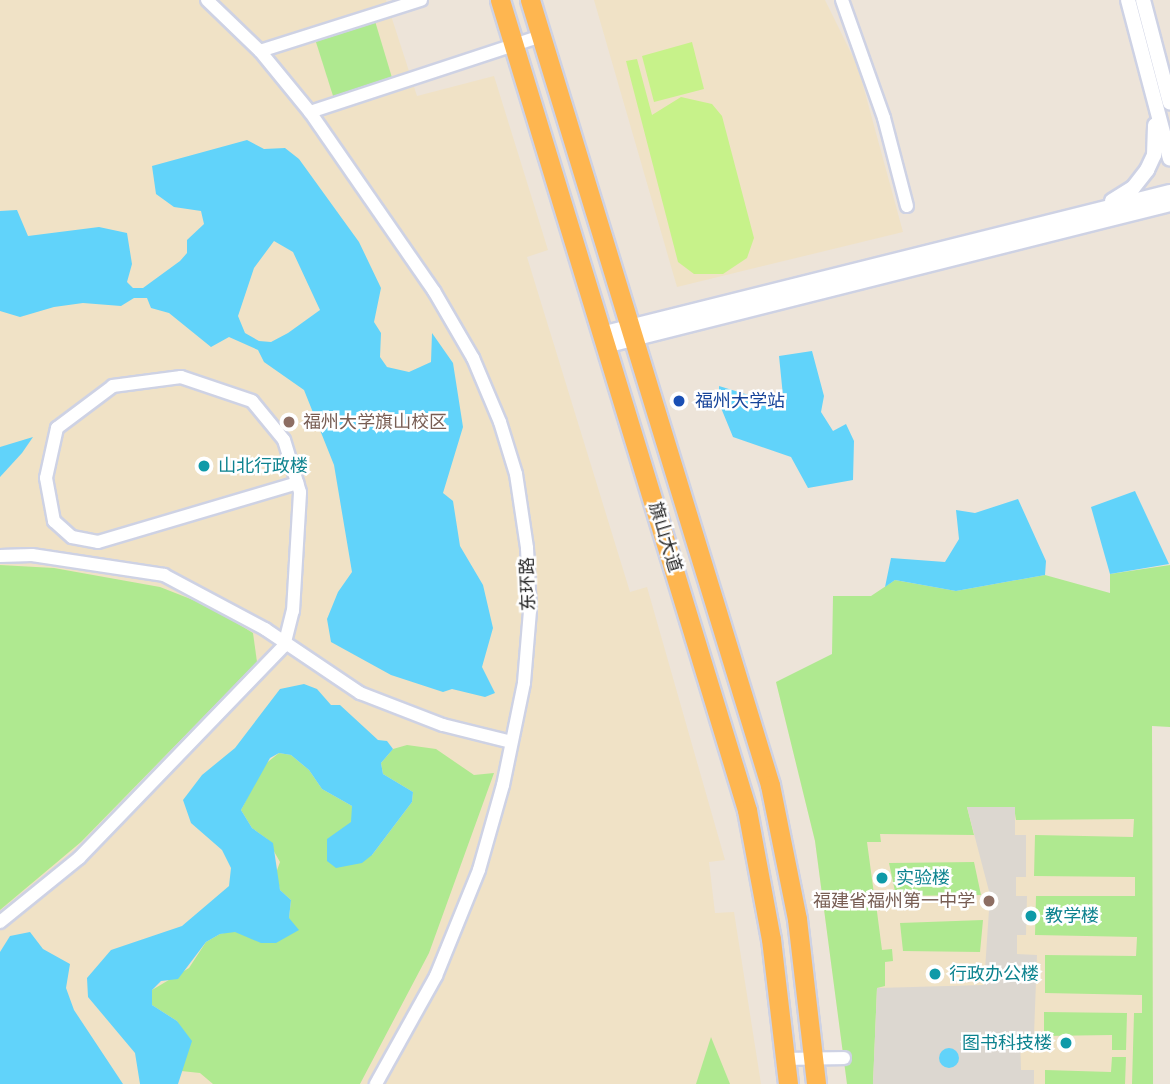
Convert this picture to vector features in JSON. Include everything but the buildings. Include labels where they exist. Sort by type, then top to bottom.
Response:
[{"type":"highway","name":"旗山大道","points":[[500,0],[747,810],[771,939],[788,1084]]},
{"type":"highway","name":"旗山大道","points":[[530,0],[770,785],[797,919],[816,1084]]},
{"type":"street","name":"东环路","points":[[207,0],[260,51],[310,111],[435,291],[473,358],[500,422],[516,474],[527,548],[530,611],[524,682],[512,742],[479,870],[436,976],[376,1084]]},
{"type":"street","points":[[260,51],[421,0]]},
{"type":"street","points":[[842,0],[884,118],[907,206]]},
{"type":"street","points":[[1128,0],[1170,159]]},
{"type":"street","points":[[1143,0],[1170,103]]},
{"type":"street","points":[[310,111],[541,36]]},
{"type":"street","points":[[1093,211],[1126,194],[1152,162],[1156,132],[1151,89]]},
{"type":"street","points":[[603,340],[1170,192]]},
{"type":"street","points":[[631,332],[1170,204]]},
{"type":"street","points":[[0,922],[79,858],[284,646],[293,611],[297,483],[284,440],[252,401],[181,377],[113,386],[57,428],[46,478],[54,521],[72,537],[98,542],[297,483]]},
{"type":"street","points":[[0,556],[32,555],[164,575],[265,629],[284,646],[360,693],[443,725],[512,742]]},
{"type":"street","points":[[786,1059],[844,1058]]},
{"type":"shaded area","name":"福州大学旗山校区","points":[[0,0],[386,0],[417,96],[494,76],[548,250],[527,257],[630,592],[647,587],[725,860],[709,862],[715,913],[734,912],[761,1084],[0,1084]]},
{"type":"shaded area","points":[[594,0],[825,0],[858,67],[903,232],[677,287]]},
{"type":"shaded area","name":"福建省福州第一中学","points":[[1152,663],[1153,1084],[847,1084],[815,841],[776,682]]},
{"type":"shaded area","points":[[967,807],[1015,807],[1015,835],[1026,835],[1026,877],[1016,877],[1016,896],[1027,896],[1026,935],[1017,935],[1017,954],[1037,955],[1034,1035],[1020,1035],[1021,1070],[1034,1070],[1034,1084],[873,1084],[877,988],[984,985],[990,895]]},
{"type":"green space","points":[[375,21],[393,81],[334,99],[315,39]]},
{"type":"green space","points":[[692,42],[704,89],[654,102],[642,56]]},
{"type":"green space","points":[[637,59],[652,115],[681,97],[712,104],[722,116],[754,238],[747,258],[723,274],[694,274],[678,262],[626,61]]},
{"type":"green space","points":[[0,565],[54,568],[160,587],[211,607],[253,633],[257,662],[81,842],[0,910]]},
{"type":"green space","name":"福建省福州第一中学","points":[[1170,565],[1170,727],[1152,726],[1153,1084],[1132,1084],[1134,1013],[1142,1013],[1142,995],[1045,993],[1045,955],[1136,956],[1137,937],[1035,935],[1036,896],[1135,896],[1135,877],[1034,876],[1035,835],[1133,837],[1134,819],[1016,820],[1014,807],[967,807],[974,835],[880,834],[881,842],[867,842],[874,894],[881,893],[882,903],[876,904],[882,950],[892,949],[893,961],[885,962],[885,986],[877,988],[873,1084],[847,1084],[815,841],[776,682],[832,654],[833,596],[871,596],[895,580],[956,591],[1045,575],[1110,593],[1110,574]]},
{"type":"green space","points":[[407,745],[436,749],[474,775],[494,773],[429,953],[360,1084],[213,1084],[200,1073],[181,1071],[185,1057],[182,1033],[177,1021],[152,1005],[152,990],[189,968],[206,942],[220,934],[289,918],[291,900],[280,890],[276,873],[280,862],[267,839],[252,828],[241,810],[264,765],[279,753],[291,755],[309,770],[322,789],[352,806],[355,815],[351,822],[372,855],[412,802],[413,792],[383,774],[381,763],[393,749]]},
{"type":"green space","points":[[974,862],[981,895],[896,896],[889,863]]},
{"type":"green space","points":[[983,920],[980,952],[903,951],[900,923]]},
{"type":"green space","points":[[1044,1012],[1127,1013],[1126,1050],[1112,1050],[1112,1035],[1044,1036]]},
{"type":"green space","points":[[711,1037],[730,1084],[696,1084]]},
{"type":"green space","points":[[1112,1057],[1126,1057],[1125,1084],[1045,1084],[1045,1070],[1111,1072]]},
{"type":"water","points":[[247,140],[264,149],[285,148],[299,159],[359,242],[381,288],[374,322],[381,333],[380,357],[387,367],[409,372],[431,362],[432,333],[453,363],[463,427],[443,493],[453,501],[460,546],[483,585],[493,628],[482,667],[495,693],[485,697],[452,689],[443,692],[391,675],[331,642],[327,619],[338,592],[352,572],[334,465],[304,390],[264,362],[258,350],[229,337],[211,347],[169,313],[151,308],[147,298],[134,298],[121,306],[83,303],[54,307],[20,317],[0,311],[0,211],[17,210],[28,236],[99,227],[127,233],[132,264],[127,282],[133,288],[143,288],[180,261],[187,253],[187,240],[204,224],[201,211],[174,207],[156,194],[152,166]],"holes":[[[274,241],[293,252],[320,310],[271,342],[259,341],[245,333],[238,316],[254,268]]]},
{"type":"water","points":[[812,351],[824,396],[821,412],[833,431],[846,424],[854,441],[853,480],[808,488],[791,457],[733,437],[719,403],[719,386],[784,406],[779,356]]},
{"type":"water","points":[[33,437],[22,453],[0,477],[0,447]]},
{"type":"water","points":[[1135,491],[1169,564],[1110,574],[1091,507]]},
{"type":"water","points":[[1018,499],[1046,561],[1045,575],[956,591],[895,580],[885,587],[891,558],[945,562],[959,539],[956,510],[975,513]]},
{"type":"water","points":[[304,684],[317,689],[331,705],[340,705],[378,740],[387,741],[393,749],[381,763],[383,774],[413,792],[412,802],[372,855],[362,863],[336,868],[327,861],[327,839],[351,822],[352,806],[322,789],[309,770],[291,755],[279,753],[270,758],[241,810],[252,828],[273,843],[280,890],[291,900],[289,918],[299,930],[276,943],[261,943],[235,932],[220,934],[206,942],[178,979],[161,981],[152,990],[152,1005],[177,1021],[192,1041],[178,1084],[140,1084],[135,1053],[88,997],[87,978],[111,950],[182,926],[229,886],[231,868],[222,850],[191,823],[183,800],[202,775],[235,748],[280,689]]},
{"type":"water","points":[[30,932],[43,949],[70,964],[66,988],[74,1010],[123,1084],[0,1084],[0,952],[10,936]]},
{"type":"water","points":[[949,1048],[956,1051],[959,1058],[956,1065],[949,1068],[942,1065],[939,1058],[942,1051]]},
{"type":"place","name":"福州大学站","points":[[679,401]]},
{"type":"place","name":"福州大学旗山校区","points":[[289,422]]},
{"type":"place","name":"山北行政楼","points":[[204,466]]},
{"type":"place","name":"实验楼","points":[[882,878]]},
{"type":"place","name":"福建省福州第一中学","points":[[989,901]]},
{"type":"place","name":"教学楼","points":[[1031,916]]},
{"type":"place","name":"行政办公楼","points":[[935,974]]},
{"type":"place","name":"图书科技楼","points":[[1066,1043]]}]
